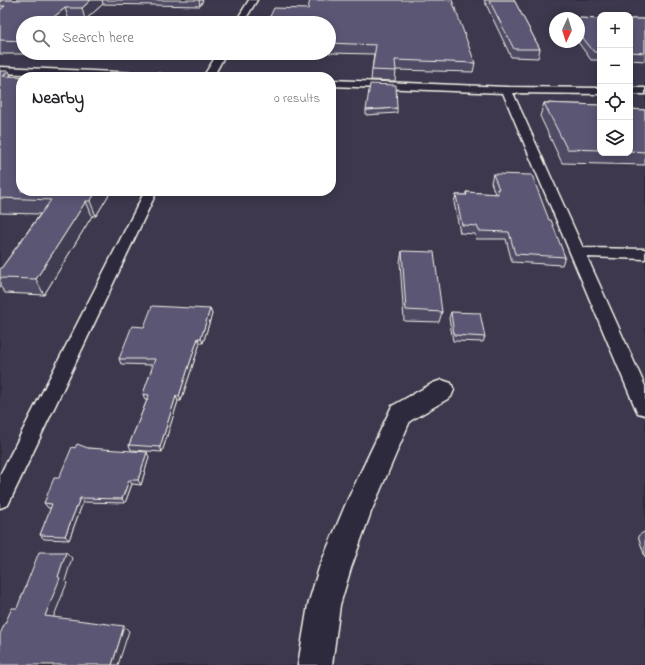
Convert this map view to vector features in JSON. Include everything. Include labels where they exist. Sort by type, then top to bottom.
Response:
[{"type":"street","points":[[315,665],[324,605],[336,568],[357,511],[401,414],[442,390]]},
{"type":"lane","points":[[243,16],[253,0]]},
{"type":"lane","points":[[211,72],[218,60]]},
{"type":"lane","points":[[0,70],[46,72]]},
{"type":"lane","points":[[336,83],[507,90],[597,91]]},
{"type":"lane","points":[[507,90],[645,407]]},
{"type":"lane","points":[[633,91],[645,91]]},
{"type":"lane","points":[[0,498],[149,196]]},
{"type":"lane","points":[[577,252],[645,254]]},
{"type":"shaded area","points":[[0,0],[645,0],[645,665],[0,665]]},
{"type":"building","points":[[2,0],[91,0],[82,8],[65,8],[55,16],[16,16],[16,41],[0,40],[0,10],[5,6],[0,6],[0,2]]},
{"type":"building","points":[[310,0],[452,0],[475,63],[395,60],[396,71],[372,70],[376,45],[336,43],[336,16],[270,16],[274,8],[308,9]]},
{"type":"building","points":[[489,0],[514,0],[540,49],[514,49]]},
{"type":"building","points":[[585,18],[597,19],[597,52],[594,52],[585,41]]},
{"type":"building","points":[[633,19],[645,19],[645,53],[633,52]]},
{"type":"building","points":[[0,71],[9,71],[3,76],[16,76],[16,196],[94,196],[90,201],[86,201],[36,279],[0,278],[0,270],[51,200],[0,198]]},
{"type":"building","points":[[370,84],[396,85],[397,108],[366,110]]},
{"type":"building","points":[[544,103],[597,105],[597,150],[567,149]]},
{"type":"building","points":[[633,109],[645,110],[645,152],[633,151]]},
{"type":"building","points":[[493,174],[532,175],[565,257],[515,254],[509,232],[479,231],[477,226],[462,225],[456,195],[467,195],[466,192],[498,194],[497,189],[499,189]]},
{"type":"building","points":[[402,251],[434,252],[442,312],[406,310]]},
{"type":"building","points":[[152,306],[210,309],[201,338],[198,338],[179,396],[176,396],[160,447],[129,445],[149,395],[143,394],[155,359],[119,359],[132,326],[144,327]]},
{"type":"building","points":[[451,312],[480,313],[485,337],[454,335]]},
{"type":"building","points":[[77,444],[88,448],[147,452],[138,480],[129,480],[122,499],[80,498],[65,536],[40,535],[52,504],[44,503],[54,478],[59,478],[72,447],[75,448]]},
{"type":"building","points":[[39,552],[66,552],[58,577],[60,578],[45,616],[124,626],[112,665],[0,665],[0,634],[12,608],[17,608]]}]
